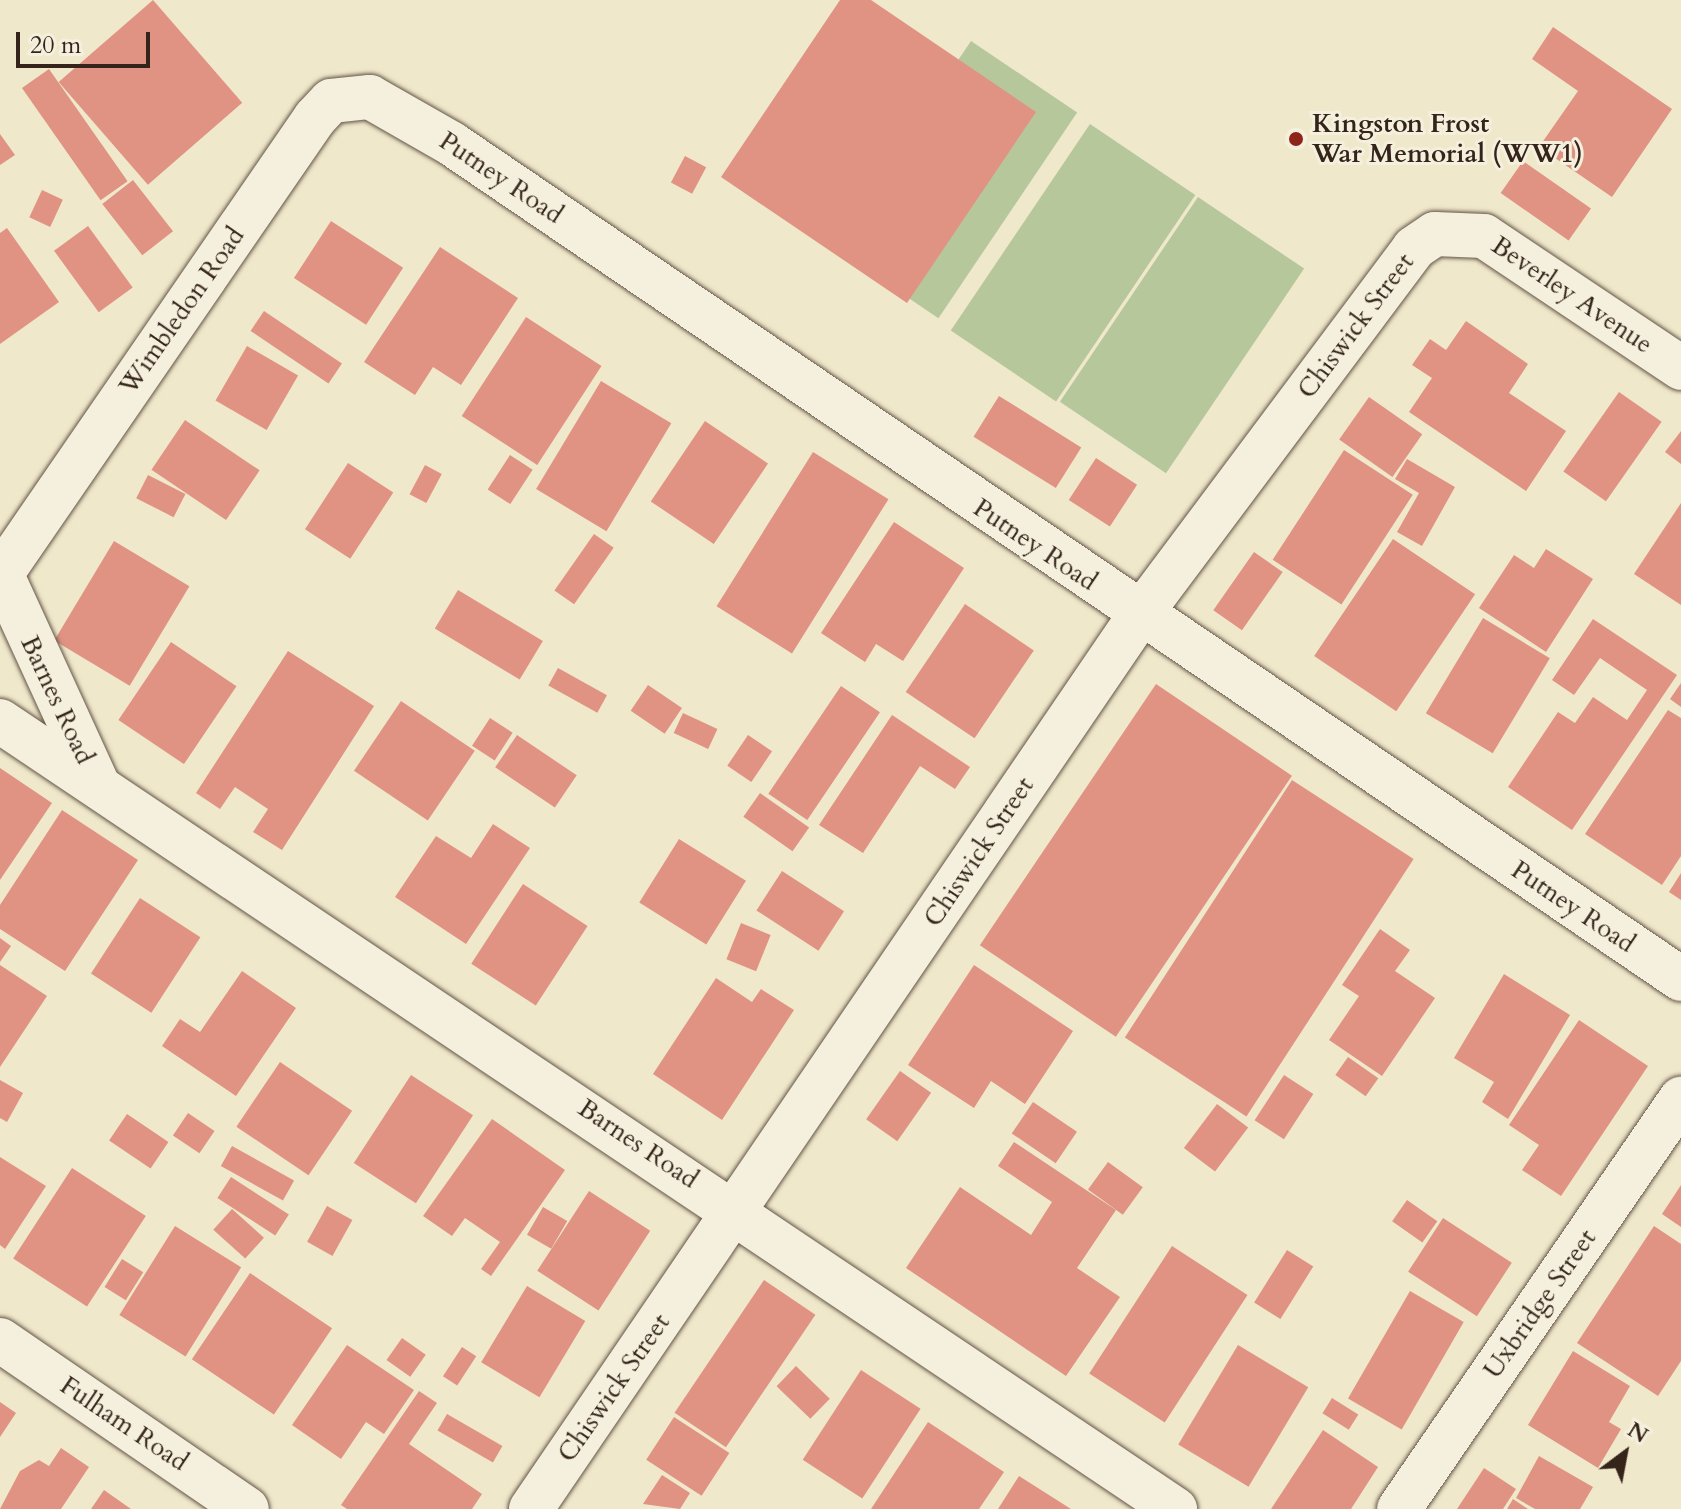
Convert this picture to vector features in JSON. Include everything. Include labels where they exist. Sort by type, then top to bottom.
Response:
[{"type":"street","name":"Wimbledon Road","points":[[0,574],[315,118],[351,95],[392,106]]},
{"type":"street","name":"Putney Road","points":[[392,106],[1139,616],[1681,979]]},
{"type":"street","name":"Chiswick Street","points":[[531,1509],[1139,616],[1414,248],[1459,230]]},
{"type":"street","name":"Beverley Avenue","points":[[1459,230],[1515,254],[1681,368]]},
{"type":"street","name":"Barnes Road","points":[[0,574],[98,784]]},
{"type":"street","name":"Barnes Road","points":[[0,721],[737,1210],[1175,1509]]},
{"type":"street","name":"Uxbridge Street","points":[[1399,1509],[1681,1099]]},
{"type":"street","name":"Fulham Road","points":[[0,1340],[247,1509]]},
{"type":"green space","points":[[971,41],[1077,113],[938,318],[832,247]]},
{"type":"green space","points":[[1090,124],[1195,195],[1056,401],[951,330]]},
{"type":"green space","points":[[1198,197],[1304,269],[1166,473],[1060,402]]},
{"type":"building","points":[[153,0],[242,103],[148,185],[59,82]]},
{"type":"building","points":[[840,0],[871,0],[1036,112],[907,303],[721,177]]},
{"type":"building","points":[[1553,27],[1672,109],[1612,197],[1539,147],[1578,91],[1532,59]]},
{"type":"building","points":[[49,69],[128,181],[101,200],[22,88]]},
{"type":"building","points":[[0,134],[15,155],[0,165]]},
{"type":"building","points":[[685,156],[706,167],[692,194],[671,182]]},
{"type":"building","points":[[1523,161],[1591,209],[1569,241],[1501,193]]},
{"type":"building","points":[[133,180],[173,231],[142,255],[102,204]]},
{"type":"building","points":[[42,190],[63,200],[50,227],[29,217]]},
{"type":"building","points":[[331,221],[403,268],[366,325],[294,278]]},
{"type":"building","points":[[88,226],[133,287],[99,312],[54,251]]},
{"type":"building","points":[[7,228],[59,302],[0,344],[0,233]]},
{"type":"building","points":[[440,247],[518,298],[461,385],[433,367],[415,395],[364,362]]},
{"type":"building","points":[[264,311],[342,364],[329,383],[251,331]]},
{"type":"building","points":[[526,317],[601,366],[537,465],[462,416]]},
{"type":"building","points":[[1466,321],[1528,364],[1509,393],[1566,431],[1526,491],[1409,412],[1432,378],[1412,365],[1430,339],[1446,350]]},
{"type":"building","points":[[247,346],[298,376],[267,430],[216,401]]},
{"type":"building","points":[[601,381],[671,423],[606,531],[536,489]]},
{"type":"building","points":[[1619,392],[1662,422],[1606,501],[1563,471]]},
{"type":"building","points":[[999,396],[1081,447],[1056,488],[974,437]]},
{"type":"building","points":[[1369,397],[1422,434],[1392,477],[1339,440]]},
{"type":"building","points":[[185,420],[260,470],[226,520],[151,470]]},
{"type":"building","points":[[705,421],[768,463],[714,544],[651,501]]},
{"type":"building","points":[[1681,431],[1681,464],[1665,452]]},
{"type":"building","points":[[1344,450],[1413,495],[1341,605],[1273,560]]},
{"type":"building","points":[[813,452],[888,499],[792,654],[717,606]]},
{"type":"building","points":[[510,455],[533,470],[510,504],[488,489]]},
{"type":"building","points":[[1096,458],[1137,485],[1110,527],[1069,500]]},
{"type":"building","points":[[1407,459],[1455,487],[1422,546],[1397,532],[1419,493],[1395,479]]},
{"type":"building","points":[[348,463],[393,492],[350,559],[305,529]]},
{"type":"building","points":[[425,465],[442,474],[426,503],[410,494]]},
{"type":"building","points":[[148,475],[185,494],[174,517],[136,498]]},
{"type":"building","points":[[1681,503],[1681,605],[1634,574]]},
{"type":"building","points":[[894,522],[964,568],[903,661],[876,644],[865,662],[821,633]]},
{"type":"building","points":[[594,534],[614,548],[574,604],[554,591]]},
{"type":"building","points":[[1393,539],[1475,594],[1396,711],[1314,656]]},
{"type":"building","points":[[114,541],[189,586],[130,686],[54,640]]},
{"type":"building","points":[[1546,549],[1593,579],[1546,652],[1479,608],[1514,555],[1534,568]]},
{"type":"building","points":[[1254,552],[1283,572],[1242,630],[1213,610]]},
{"type":"building","points":[[458,590],[543,641],[520,680],[435,629]]},
{"type":"building","points":[[965,604],[1034,650],[975,738],[906,692]]},
{"type":"building","points":[[1483,618],[1550,658],[1493,753],[1426,713]]},
{"type":"building","points":[[1593,619],[1677,675],[1572,830],[1508,787],[1558,712],[1575,723],[1593,697],[1627,720],[1647,690],[1600,658],[1574,695],[1552,680]]},
{"type":"building","points":[[171,642],[236,686],[184,764],[118,720]]},
{"type":"building","points":[[288,651],[374,706],[282,850],[253,832],[268,809],[235,787],[220,809],[196,793]]},
{"type":"building","points":[[558,668],[607,695],[597,713],[548,685]]},
{"type":"building","points":[[1681,683],[1681,707],[1670,699]]},
{"type":"building","points":[[1156,684],[1292,776],[1116,1037],[980,945]]},
{"type":"building","points":[[648,685],[682,708],[665,734],[631,711]]},
{"type":"building","points":[[841,686],[880,712],[807,820],[768,794]]},
{"type":"building","points":[[401,701],[475,751],[428,820],[354,771]]},
{"type":"building","points":[[1668,710],[1681,718],[1681,856],[1662,885],[1585,834]]},
{"type":"building","points":[[683,713],[717,729],[708,749],[674,733]]},
{"type":"building","points":[[892,715],[970,767],[955,789],[920,766],[863,853],[819,825]]},
{"type":"building","points":[[490,718],[513,733],[495,760],[472,746]]},
{"type":"building","points":[[517,735],[577,775],[555,808],[495,767]]},
{"type":"building","points":[[748,735],[772,751],[751,782],[727,766]]},
{"type":"building","points":[[0,768],[52,803],[0,880]]},
{"type":"building","points":[[1292,780],[1414,859],[1246,1116],[1125,1037]]},
{"type":"building","points":[[760,793],[809,827],[793,851],[743,817]]},
{"type":"building","points":[[62,810],[138,860],[65,971],[0,929],[0,905]]},
{"type":"building","points":[[493,824],[530,848],[466,944],[395,897],[436,836],[471,858]]},
{"type":"building","points":[[679,839],[746,881],[706,944],[639,903]]},
{"type":"building","points":[[782,871],[844,911],[818,951],[756,910]]},
{"type":"building","points":[[1681,873],[1681,900],[1669,892]]},
{"type":"building","points":[[523,884],[588,926],[536,1006],[471,964]]},
{"type":"building","points":[[140,898],[200,937],[151,1013],[91,973]]},
{"type":"building","points":[[741,923],[771,935],[756,971],[726,959]]},
{"type":"building","points":[[1380,929],[1410,950],[1395,971],[1435,998],[1382,1076],[1329,1040],[1359,996],[1342,985]]},
{"type":"building","points":[[0,938],[11,946],[0,962]]},
{"type":"building","points":[[0,965],[47,996],[0,1067]]},
{"type":"building","points":[[974,965],[1073,1031],[1025,1104],[991,1081],[974,1108],[908,1065]]},
{"type":"building","points":[[242,971],[296,1008],[236,1096],[162,1046],[180,1019],[200,1032]]},
{"type":"building","points":[[1504,974],[1570,1015],[1508,1119],[1482,1102],[1494,1082],[1454,1058]]},
{"type":"building","points":[[716,978],[752,1002],[761,989],[794,1010],[722,1120],[653,1074]]},
{"type":"building","points":[[1579,1020],[1648,1066],[1561,1196],[1522,1170],[1539,1145],[1509,1125]]},
{"type":"building","points":[[1348,1057],[1378,1078],[1366,1096],[1335,1075]]},
{"type":"building","points":[[280,1062],[352,1111],[309,1175],[236,1127]]},
{"type":"building","points":[[900,1071],[931,1093],[897,1141],[866,1119]]},
{"type":"building","points":[[411,1075],[473,1115],[416,1203],[354,1163]]},
{"type":"building","points":[[1284,1075],[1313,1094],[1284,1139],[1255,1120]]},
{"type":"building","points":[[0,1080],[23,1093],[7,1122],[0,1118]]},
{"type":"building","points":[[1033,1102],[1077,1132],[1056,1163],[1012,1134]]},
{"type":"building","points":[[1217,1104],[1248,1127],[1215,1171],[1184,1148]]},
{"type":"building","points":[[188,1113],[215,1131],[199,1153],[173,1135]]},
{"type":"building","points":[[127,1114],[168,1142],[151,1168],[109,1141]]},
{"type":"building","points":[[492,1119],[565,1170],[491,1276],[481,1269],[500,1242],[465,1218],[452,1236],[423,1216]]},
{"type":"building","points":[[1014,1142],[1116,1210],[1077,1268],[1120,1297],[1066,1376],[906,1268],[960,1187],[1031,1235],[1052,1202],[998,1166]]},
{"type":"building","points":[[232,1146],[294,1180],[283,1201],[221,1166]]},
{"type":"building","points":[[0,1157],[46,1186],[5,1249],[0,1245]]},
{"type":"building","points":[[1108,1162],[1143,1187],[1123,1215],[1088,1190]]},
{"type":"building","points":[[72,1168],[146,1216],[87,1307],[13,1259]]},
{"type":"building","points":[[231,1177],[289,1215],[275,1236],[217,1198]]},
{"type":"building","points":[[1681,1185],[1681,1227],[1662,1214]]},
{"type":"building","points":[[589,1191],[650,1231],[598,1310],[537,1271]]},
{"type":"building","points":[[1407,1200],[1437,1221],[1422,1243],[1392,1221]]},
{"type":"building","points":[[327,1206],[352,1220],[332,1256],[307,1242]]},
{"type":"building","points":[[543,1207],[567,1221],[551,1249],[527,1235]]},
{"type":"building","points":[[232,1209],[264,1238],[245,1259],[213,1230]]},
{"type":"building","points":[[1443,1218],[1512,1263],[1477,1316],[1408,1272]]},
{"type":"building","points":[[175,1226],[241,1267],[186,1356],[119,1315]]},
{"type":"building","points":[[1654,1226],[1681,1244],[1681,1361],[1658,1396],[1577,1343]]},
{"type":"building","points":[[1172,1246],[1247,1295],[1165,1422],[1089,1373]]},
{"type":"building","points":[[1287,1250],[1313,1266],[1280,1319],[1254,1303]]},
{"type":"building","points":[[122,1259],[143,1272],[126,1300],[105,1287]]},
{"type":"building","points":[[250,1273],[332,1328],[274,1415],[192,1359]]},
{"type":"building","points":[[764,1280],[815,1315],[726,1447],[675,1413]]},
{"type":"building","points":[[527,1286],[585,1321],[539,1397],[481,1362]]},
{"type":"building","points":[[1410,1291],[1464,1322],[1402,1429],[1348,1398]]},
{"type":"building","points":[[402,1338],[426,1355],[410,1377],[387,1360]]},
{"type":"building","points":[[347,1345],[414,1390],[384,1434],[366,1422],[341,1459],[292,1425]]},
{"type":"building","points":[[1238,1345],[1308,1387],[1249,1487],[1178,1444]]},
{"type":"building","points":[[462,1347],[476,1356],[457,1386],[443,1376]]},
{"type":"building","points":[[1573,1351],[1630,1386],[1609,1422],[1621,1429],[1598,1468],[1528,1425]]},
{"type":"building","points":[[796,1366],[830,1399],[810,1419],[777,1386]]},
{"type":"building","points":[[861,1370],[921,1409],[862,1498],[803,1460]]},
{"type":"building","points":[[419,1391],[437,1403],[409,1444],[482,1494],[472,1509],[347,1509],[341,1505]]},
{"type":"building","points":[[1332,1398],[1358,1414],[1349,1430],[1322,1413]]},
{"type":"building","points":[[0,1402],[16,1413],[0,1437]]},
{"type":"building","points":[[447,1414],[502,1446],[493,1462],[438,1430]]},
{"type":"building","points":[[674,1417],[729,1453],[702,1496],[646,1460]]},
{"type":"building","points":[[928,1422],[1004,1472],[979,1509],[871,1509]]},
{"type":"building","points":[[1323,1430],[1378,1467],[1351,1509],[1271,1509]]},
{"type":"building","points":[[61,1448],[89,1467],[61,1509],[0,1509],[20,1471],[39,1460],[49,1466]]},
{"type":"building","points":[[1539,1456],[1593,1487],[1580,1509],[1535,1509],[1516,1498]]},
{"type":"building","points":[[1484,1468],[1516,1489],[1503,1509],[1457,1509]]},
{"type":"building","points":[[662,1475],[690,1493],[680,1509],[643,1504]]},
{"type":"building","points":[[1019,1476],[1071,1509],[998,1509]]},
{"type":"building","points":[[104,1490],[131,1509],[91,1509]]},
{"type":"building","points":[[1513,1499],[1528,1509],[1507,1509]]},
{"type":"place","name":"Kingston Frost War Memorial (WW1)","points":[[1296,139]]}]
